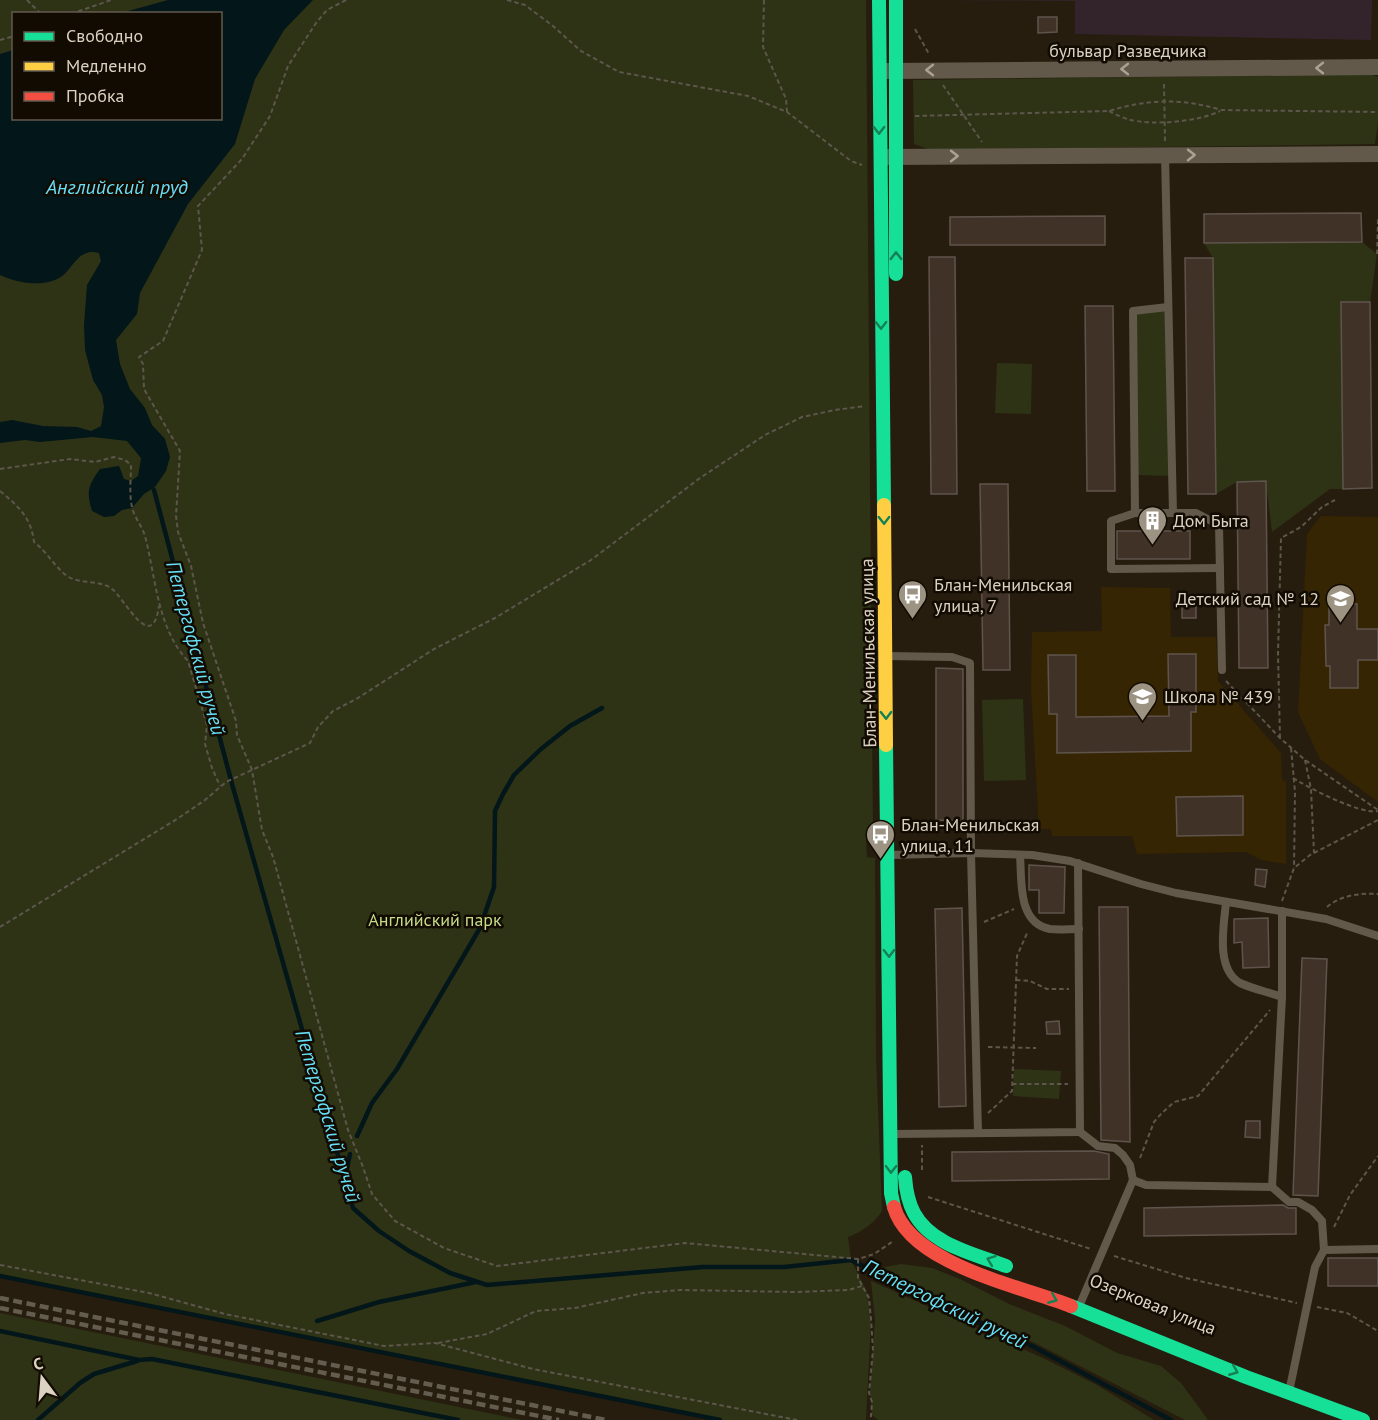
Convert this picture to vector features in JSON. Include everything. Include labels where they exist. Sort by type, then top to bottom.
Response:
[{"type":"street","name":"Блан-Менильская улица","points":[[879,0],[882,160],[882,406],[896,656],[898,854],[898,1134],[891,1193],[894,1213],[898,1223],[906,1231]]},
{"type":"street","name":"Блан-Менильская улица","points":[[896,0],[896,71],[882,160],[897,293]]},
{"type":"street","name":"бульвар Разведчика","points":[[879,71],[1378,67]]},
{"type":"street","points":[[882,160],[1378,153]]},
{"type":"street","name":"Блан-Менильская улица","points":[[904,1110],[898,1134],[909,1206],[918,1223],[926,1231],[947,1243],[1020,1271]]},
{"type":"street","name":"Озерковая улица","points":[[906,1231],[922,1245],[948,1259],[1077,1309],[1291,1382],[1366,1414]]},
{"type":"street","name":"Озерковая улица","points":[[1352,1401],[1366,1414]]},
{"type":"lane","points":[[1165,155],[1173,513]]},
{"type":"lane","points":[[1135,513],[1133,311],[1168,307]]},
{"type":"lane","points":[[1220,568],[1111,569],[1111,521],[1135,513],[1196,513],[1219,525],[1220,568],[1222,670]]},
{"type":"lane","points":[[896,656],[952,657],[970,663],[971,853],[977,1128]]},
{"type":"lane","points":[[898,854],[971,853],[1051,858],[1078,863],[1141,884],[1226,902],[1326,919],[1378,936]]},
{"type":"lane","points":[[1020,855],[1024,905],[1033,920],[1048,928],[1078,929]]},
{"type":"lane","points":[[1078,863],[1080,1132]]},
{"type":"lane","points":[[1226,902],[1223,938],[1225,960],[1231,976],[1241,983],[1281,997]]},
{"type":"lane","points":[[1272,1187],[1281,997],[1282,911]]},
{"type":"lane","points":[[898,1134],[922,1134],[977,1128],[1080,1132],[1098,1146],[1115,1148],[1123,1155],[1130,1165],[1134,1180],[1077,1309]]},
{"type":"lane","points":[[1134,1180],[1146,1185],[1272,1187],[1289,1202],[1298,1202],[1312,1210],[1322,1221],[1324,1250],[1315,1267],[1291,1382]]},
{"type":"lane","points":[[1324,1250],[1378,1249]]},
{"type":"path","points":[[27,0],[39,12]]},
{"type":"path","points":[[77,12],[111,0]]},
{"type":"path","points":[[346,0],[327,10],[316,23],[288,66],[270,116],[242,159],[198,206],[202,250],[163,341],[139,357],[143,364],[144,389],[180,451],[176,516],[178,532],[191,566],[203,623],[236,721],[237,735],[252,770],[262,830],[273,857],[351,1141],[372,1194],[395,1221],[444,1248],[497,1266],[685,1243],[859,1261],[887,1246],[906,1231]]},
{"type":"path","points":[[507,0],[525,5],[581,51],[619,72],[747,96],[787,112],[851,161],[882,160]]},
{"type":"path","points":[[764,0],[763,47],[786,99],[787,112]]},
{"type":"path","points":[[910,22],[929,54]]},
{"type":"path","points":[[1164,69],[1165,155]]},
{"type":"path","points":[[942,83],[988,150]]},
{"type":"path","points":[[910,116],[1109,111],[1134,104],[1164,101],[1198,103],[1221,110],[1378,112]]},
{"type":"path","points":[[1109,111],[1128,120],[1164,122],[1193,121],[1221,110]]},
{"type":"path","points":[[1377,254],[1378,219]]},
{"type":"path","points":[[0,927],[177,819],[205,800],[225,782],[310,743],[318,727],[333,711],[358,698],[434,649],[495,618],[591,560],[700,478],[765,435],[802,417],[835,410],[882,406]]},
{"type":"path","points":[[0,469],[70,459],[95,462],[114,458],[125,460],[131,465],[132,508],[145,536],[169,632],[188,661],[207,725],[205,744],[220,786]]},
{"type":"path","points":[[0,491],[10,497],[24,512],[33,532],[34,542],[46,551],[68,576],[109,587],[121,597],[137,621],[147,625],[156,621],[160,603]]},
{"type":"path","points":[[1280,738],[1278,654],[1281,538],[1301,527],[1322,507],[1335,500]]},
{"type":"path","points":[[1222,670],[1226,682],[1280,738],[1305,760],[1378,810]]},
{"type":"path","points":[[1282,911],[1282,901],[1294,868],[1291,747]]},
{"type":"path","points":[[1305,760],[1311,789],[1314,853]]},
{"type":"path","points":[[1293,778],[1311,789],[1371,812],[1378,810]]},
{"type":"path","points":[[1294,868],[1314,853],[1378,820]]},
{"type":"path","points":[[1324,910],[1338,900],[1352,895],[1378,894]]},
{"type":"path","points":[[973,927],[1024,905]]},
{"type":"path","points":[[977,1128],[1012,1091],[1017,956],[1033,920]]},
{"type":"path","points":[[1016,980],[1030,981],[1047,988],[1079,990]]},
{"type":"path","points":[[1134,1180],[1141,1152],[1154,1122],[1174,1102],[1198,1096],[1281,997]]},
{"type":"path","points":[[976,1047],[1036,1048]]},
{"type":"path","points":[[1012,1084],[1080,1083]]},
{"type":"path","points":[[922,1134],[922,1175]]},
{"type":"path","points":[[1324,1250],[1350,1195],[1378,1156]]},
{"type":"path","points":[[924,1195],[1186,1278],[1304,1304]]},
{"type":"path","points":[[859,1261],[858,1278],[868,1298],[873,1350],[869,1393],[872,1402],[869,1420]]},
{"type":"path","points":[[0,1265],[149,1293],[225,1314],[384,1346],[435,1343],[488,1334],[536,1311],[575,1308],[643,1293],[680,1290],[796,1292],[848,1290],[862,1286]]},
{"type":"path","points":[[1313,1306],[1347,1313],[1378,1331]]},
{"type":"path","points":[[435,1343],[533,1368],[797,1420]]},
{"type":"shaded area","points":[[927,0],[1372,0],[1371,40],[1075,34],[1075,1]]},
{"type":"shaded area","name":"Детский сад № 12","points":[[1321,516],[1378,517],[1378,802],[1320,759],[1298,712],[1307,534]]},
{"type":"shaded area","name":"Школа № 439","points":[[1101,587],[1170,588],[1171,637],[1216,637],[1218,681],[1281,753],[1282,779],[1286,782],[1286,864],[1261,860],[1246,852],[1137,854],[1132,836],[1052,836],[1051,829],[1039,829],[1031,689],[1032,632],[1102,631]]},
{"type":"green space","name":"Английский парк","points":[[0,0],[866,0],[873,837],[866,838],[867,857],[875,858],[876,1057],[882,1211],[867,1227],[848,1237],[851,1260],[867,1292],[871,1321],[866,1420],[720,1420],[0,1276]]},
{"type":"green space","points":[[1369,74],[1378,77],[1378,122],[1375,144],[931,150],[914,144],[913,80]]},
{"type":"green space","points":[[1362,242],[1377,254],[1370,302],[1341,302],[1343,489],[1330,489],[1272,532],[1266,482],[1237,482],[1216,494],[1213,258],[1204,243]]},
{"type":"green space","points":[[1168,307],[1172,476],[1135,475],[1133,311]]},
{"type":"green space","points":[[997,363],[1032,364],[1031,414],[995,413]]},
{"type":"green space","points":[[1023,699],[1026,780],[984,781],[982,700]]},
{"type":"green space","points":[[1014,1069],[1061,1071],[1059,1099],[1013,1096]]},
{"type":"green space","points":[[901,1264],[932,1268],[960,1279],[1009,1304],[1065,1326],[1117,1353],[1161,1366],[1181,1383],[1208,1420],[1185,1420],[1035,1343],[874,1274],[879,1268]]},
{"type":"green space","points":[[871,1281],[1043,1358],[1097,1385],[1154,1420],[878,1420],[872,1415],[870,1391],[875,1320]]},
{"type":"green space","points":[[0,1313],[522,1420],[0,1420]]},
{"type":"water","name":"Английский пруд","points":[[168,0],[313,0],[284,30],[255,79],[235,144],[188,204],[140,293],[137,314],[116,340],[120,364],[130,389],[145,408],[152,425],[165,439],[170,457],[166,471],[155,487],[144,494],[132,508],[122,510],[114,516],[104,517],[92,511],[89,489],[100,469],[119,466],[124,479],[131,481],[138,476],[141,458],[127,441],[93,437],[0,443],[0,422],[12,420],[43,426],[77,427],[91,431],[101,426],[104,407],[102,395],[93,380],[85,350],[84,325],[87,285],[101,261],[99,253],[85,253],[61,277],[48,282],[27,283],[0,275],[0,54],[12,50],[12,120],[222,120],[222,12],[125,12]]},
{"type":"building","points":[[1038,17],[1057,17],[1057,32],[1038,33]]},
{"type":"building","points":[[1361,213],[1362,242],[1204,243],[1204,214]]},
{"type":"building","points":[[1105,216],[1105,245],[950,245],[950,217]]},
{"type":"building","points":[[929,257],[955,257],[957,494],[931,494]]},
{"type":"building","points":[[1185,258],[1213,258],[1216,494],[1188,494]]},
{"type":"building","points":[[1341,302],[1370,302],[1372,488],[1343,489]]},
{"type":"building","points":[[1085,306],[1113,306],[1115,491],[1087,491]]},
{"type":"building","points":[[1266,481],[1268,668],[1239,668],[1237,482]]},
{"type":"building","points":[[980,484],[1008,484],[1010,670],[983,670]]},
{"type":"building","name":"Дом Быта","points":[[1117,531],[1190,531],[1190,559],[1117,559]]},
{"type":"building","points":[[1182,601],[1196,601],[1196,618],[1182,618]]},
{"type":"building","points":[[1329,604],[1357,604],[1357,629],[1378,629],[1378,660],[1358,660],[1358,688],[1330,688],[1330,666],[1326,666],[1325,625],[1329,625]]},
{"type":"building","points":[[1168,654],[1196,654],[1196,712],[1191,712],[1191,751],[1057,753],[1057,714],[1049,714],[1048,655],[1076,655],[1076,717],[1169,716]]},
{"type":"building","points":[[936,668],[963,669],[963,821],[936,820]]},
{"type":"building","points":[[1243,796],[1243,835],[1177,836],[1176,797]]},
{"type":"building","points":[[1029,865],[1065,867],[1064,913],[1039,913],[1039,890],[1029,890]]},
{"type":"building","points":[[1256,869],[1267,870],[1265,887],[1255,885]]},
{"type":"building","points":[[1099,907],[1128,907],[1130,1142],[1101,1140]]},
{"type":"building","points":[[962,908],[966,1106],[939,1107],[935,909]]},
{"type":"building","points":[[1268,918],[1269,967],[1243,968],[1242,942],[1234,943],[1234,919]]},
{"type":"building","points":[[1302,958],[1327,959],[1318,1196],[1293,1195]]},
{"type":"building","points":[[1059,1021],[1060,1034],[1047,1034],[1046,1022]]},
{"type":"building","points":[[1246,1121],[1260,1121],[1260,1138],[1245,1137]]},
{"type":"building","points":[[1094,1151],[1109,1154],[1109,1179],[952,1181],[952,1152]]},
{"type":"building","points":[[1283,1205],[1296,1208],[1296,1234],[1144,1236],[1144,1208]]},
{"type":"building","points":[[1328,1258],[1378,1258],[1378,1286],[1328,1286]]},
{"type":"waterway","name":"Петергофский ручей","points":[[154,490],[232,784],[353,1208],[379,1231],[409,1251],[450,1273],[487,1285],[703,1267],[784,1267],[851,1260],[951,1310],[1032,1346],[1171,1420]]},
{"type":"waterway","points":[[357,1136],[372,1103],[397,1069],[480,928],[494,887],[495,811],[503,794],[514,775],[541,749],[570,726],[602,708]]},
{"type":"waterway","points":[[345,1178],[350,1154]]},
{"type":"waterway","points":[[0,1276],[720,1420]]},
{"type":"waterway","points":[[317,1321],[379,1302],[476,1282]]},
{"type":"waterway","points":[[0,1331],[139,1360],[152,1359],[458,1420]]},
{"type":"waterway","points":[[38,1420],[80,1383],[94,1374],[137,1361]]},
{"type":"railway","points":[[0,1298],[606,1420]]},
{"type":"railway","points":[[0,1308],[559,1420]]},
{"type":"traffic: fast","points":[[879,0],[884,505]]},
{"type":"traffic: fast","points":[[896,0],[896,274]]},
{"type":"traffic: fast","points":[[886,745],[891,1193],[894,1207]]},
{"type":"traffic: fast","points":[[905,1177],[912,1209],[931,1233],[955,1247],[1006,1266]]},
{"type":"traffic: fast","points":[[1071,1306],[1246,1377],[1363,1420]]},
{"type":"traffic: slow","points":[[884,505],[886,745]]},
{"type":"traffic: jam","points":[[894,1207],[904,1227],[921,1244],[944,1258],[997,1281],[1071,1306]]},
{"type":"place","name":"Дом Быта","points":[[1152,546]]},
{"type":"place","name":"Блан-Менильская улица, 7","points":[[913,620]]},
{"type":"place","name":"Детский сад № 12","points":[[1340,624]]},
{"type":"place","name":"Школа № 439","points":[[1143,722]]},
{"type":"place","name":"Блан-Менильская улица, 11","points":[[880,860]]}]
